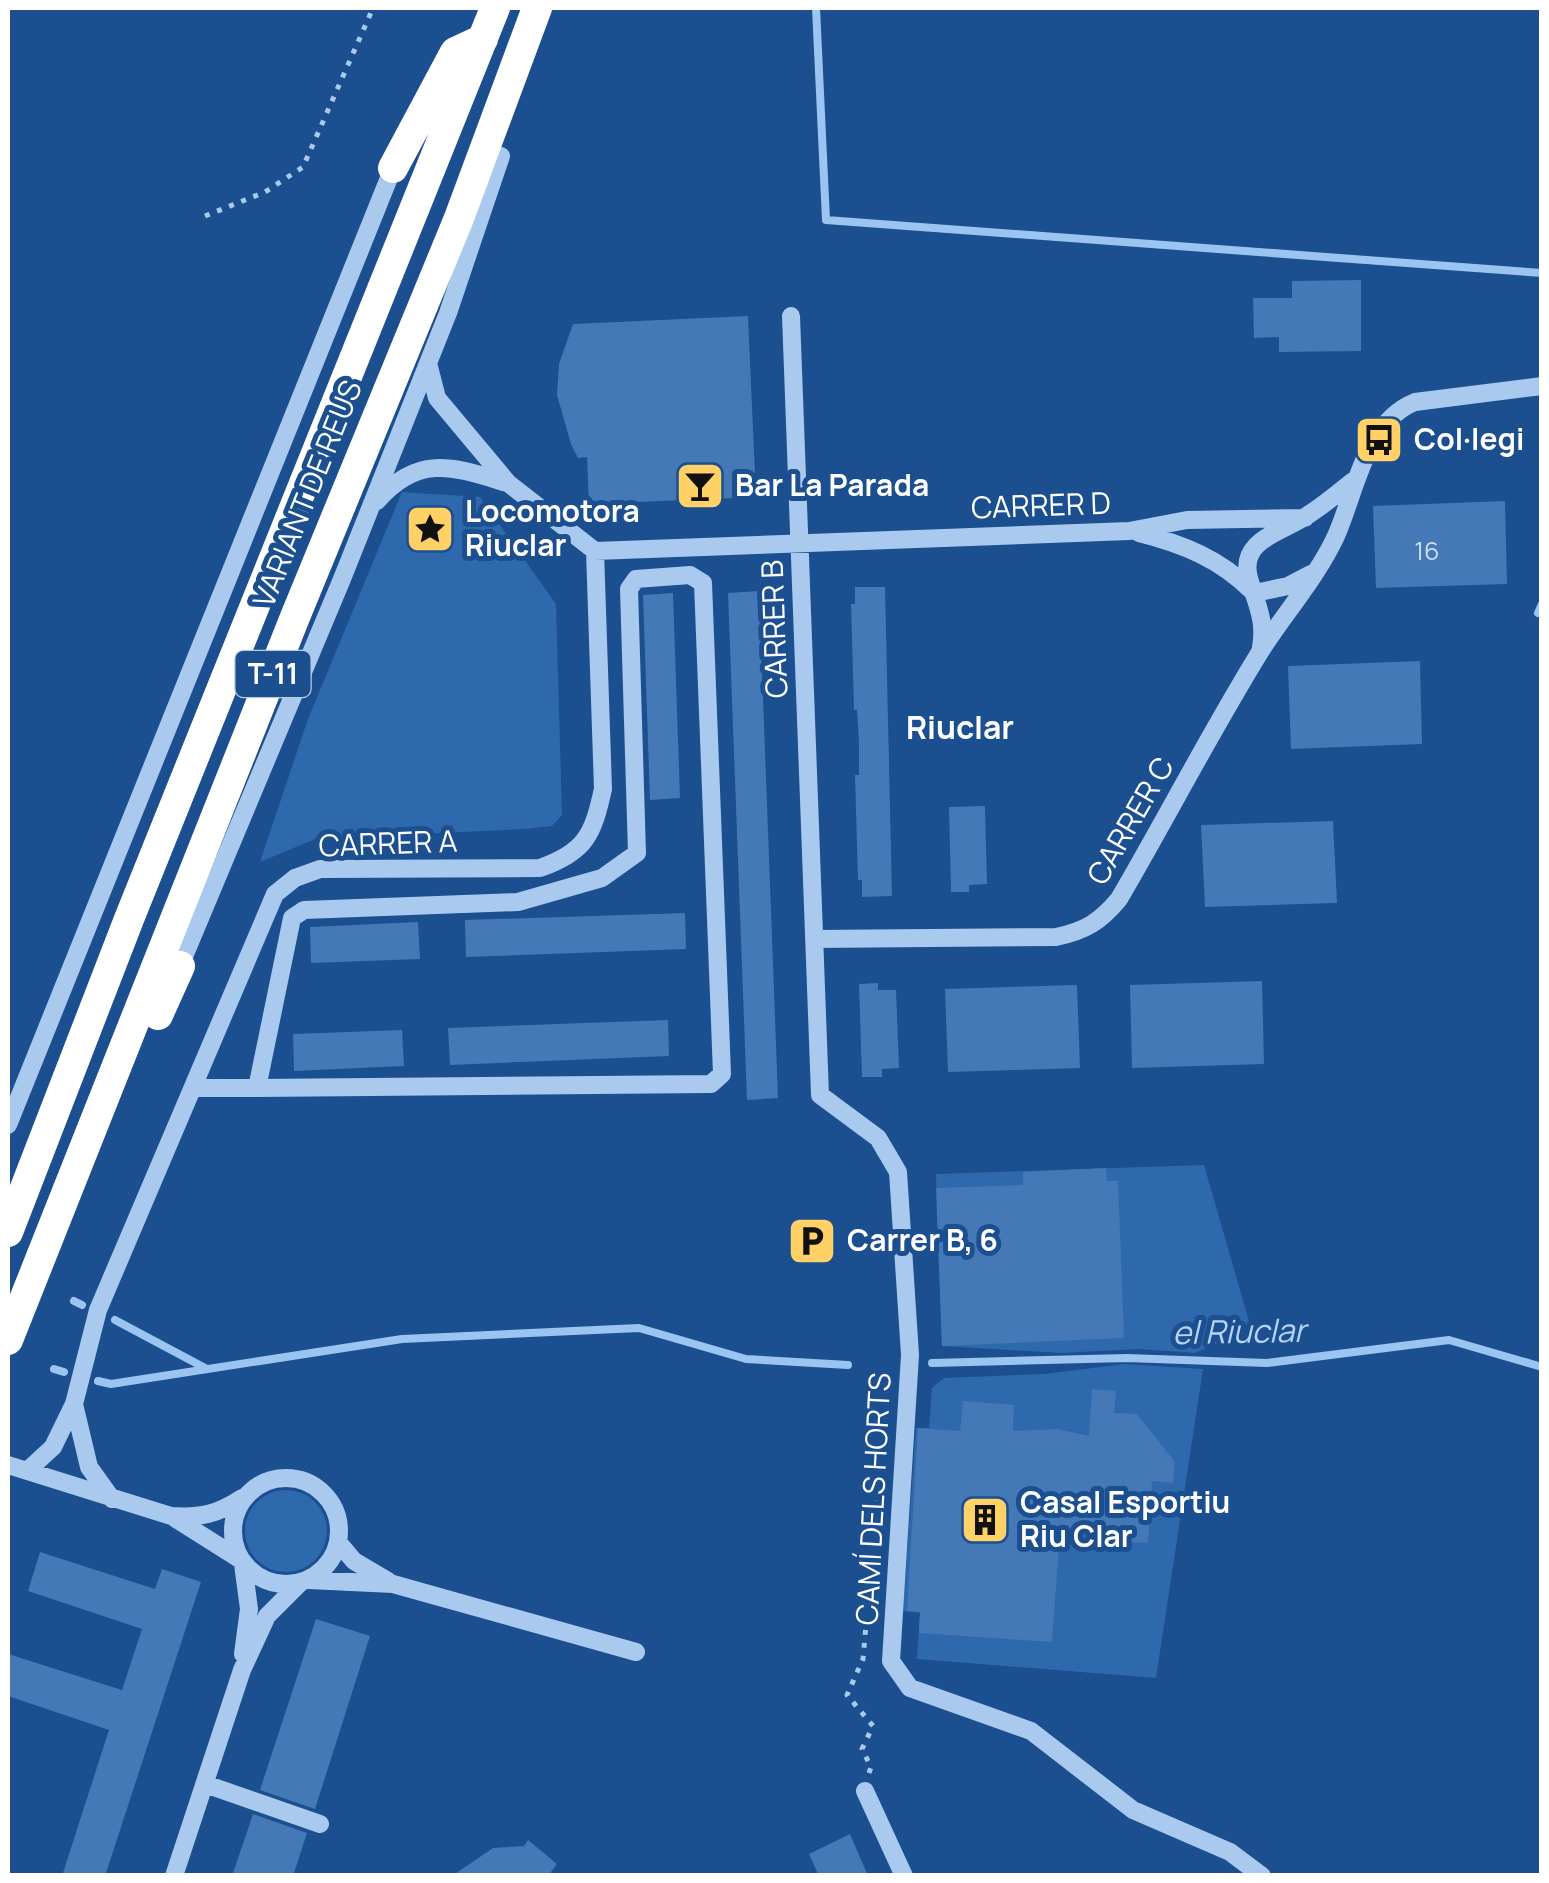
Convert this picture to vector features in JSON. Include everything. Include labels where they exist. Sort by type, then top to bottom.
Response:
[{"type":"highway","name":"VARIANT DE REUS","points":[[8,1232],[136,901],[495,8]]},
{"type":"highway","name":"VARIANT DE REUS","points":[[8,1340],[295,617],[459,218],[536,8]]},
{"type":"highway","points":[[392,168],[455,52],[484,39]]},
{"type":"highway","points":[[497,113],[501,156]]},
{"type":"highway","points":[[100,1108],[118,1107],[180,966]]},
{"type":"street","points":[[180,966],[370,510],[448,313],[501,156]]},
{"type":"street","points":[[8,1125],[392,168]]},
{"type":"street","name":"CARRER B","points":[[791,316],[814,939]]},
{"type":"street","points":[[428,363],[438,398],[508,484],[595,551]]},
{"type":"street","name":"CARRER C","points":[[814,939],[1056,937],[1083,931],[1102,920],[1119,900],[1260,652],[1336,537],[1355,480],[1388,420],[1399,408],[1416,402],[1542,386]]},
{"type":"street","points":[[370,510],[388,489],[420,469],[449,466],[508,484]]},
{"type":"street","name":"CARRER C","points":[[1260,652],[1264,620],[1247,561],[1253,549],[1266,536],[1305,518],[1355,480]]},
{"type":"street","name":"CARRER D","points":[[595,551],[1129,531],[1187,520],[1305,518]]},
{"type":"street","name":"CARRER D","points":[[1129,531],[1166,540],[1220,563],[1255,593]]},
{"type":"street","name":"CARRER A","points":[[27,1471],[53,1447],[74,1404],[98,1310],[275,894],[295,878],[320,868],[540,868],[563,860],[583,846],[597,819],[603,789],[595,551]]},
{"type":"street","points":[[1255,593],[1288,586],[1314,572]]},
{"type":"street","points":[[193,1088],[257,1088],[711,1084],[722,1074],[703,583],[690,575],[636,579],[629,589],[637,852],[602,878],[518,902],[304,910],[292,918],[257,1088]]},
{"type":"street","name":"CAMÍ DELS HORTS","points":[[814,939],[820,1095],[878,1138],[898,1172],[910,1355],[891,1661],[910,1688],[1031,1731],[1133,1810],[1230,1852],[1262,1876]]},
{"type":"street","name":"CARRER A","points":[[74,1404],[89,1467],[112,1499]]},
{"type":"street","points":[[8,1465],[171,1516],[196,1518],[220,1513],[260,1484],[294,1478],[324,1494],[334,1509],[338,1542],[354,1562],[393,1584],[636,1652]]},
{"type":"street","points":[[242,1670],[248,1609],[242,1562],[232,1526],[247,1494]]},
{"type":"street","points":[[171,1516],[269,1582],[393,1584]]},
{"type":"street","points":[[174,1876],[242,1670],[268,1616],[322,1571],[338,1542]]},
{"type":"street","points":[[205,1784],[320,1824]]},
{"type":"street","points":[[865,1790],[904,1876]]},
{"type":"path","points":[[205,216],[265,192],[303,166],[373,8]]},
{"type":"path","points":[[865,1790],[870,1767],[862,1749],[873,1726],[847,1695],[863,1659],[879,1472]]},
{"type":"shaded area","points":[[402,492],[480,497],[556,604],[562,815],[552,826],[525,829],[315,839],[260,862],[308,719]]},
{"type":"shaded area","points":[[1204,1165],[1253,1335],[1195,1353],[1139,1349],[1061,1353],[942,1346],[936,1174]]},
{"type":"shaded area","points":[[1125,1364],[1203,1369],[1156,1678],[917,1659],[920,1613],[903,1611],[916,1428],[929,1428],[932,1388],[944,1378],[1044,1374]]},
{"type":"shaded area","points":[[286,1490],[302,1493],[315,1502],[324,1515],[324,1547],[315,1560],[302,1569],[286,1572],[270,1569],[257,1560],[248,1547],[245,1531],[248,1515],[257,1502],[270,1493]]},
{"type":"building","points":[[1361,280],[1361,351],[1279,352],[1279,337],[1254,338],[1253,298],[1292,298],[1292,281]]},
{"type":"building","points":[[748,316],[756,497],[589,504],[587,457],[578,458],[571,444],[557,395],[559,364],[573,324]]},
{"type":"building","points":[[1505,501],[1507,584],[1376,588],[1373,506]]},
{"type":"building","points":[[855,587],[885,587],[892,896],[862,897],[862,880],[858,880],[855,775],[859,775],[859,743],[854,710],[851,604],[855,604]]},
{"type":"building","points":[[759,591],[778,1098],[747,1100],[728,593]]},
{"type":"building","points":[[673,593],[680,798],[650,800],[643,595]]},
{"type":"building","points":[[1420,661],[1422,744],[1291,749],[1288,666]]},
{"type":"building","points":[[985,806],[987,884],[969,885],[969,892],[951,892],[949,807]]},
{"type":"building","points":[[1333,821],[1337,903],[1205,907],[1201,825]]},
{"type":"building","points":[[685,913],[686,949],[466,957],[465,920]]},
{"type":"building","points":[[418,922],[420,959],[311,963],[310,927]]},
{"type":"building","points":[[1262,981],[1264,1064],[1132,1068],[1130,985]]},
{"type":"building","points":[[878,983],[878,990],[896,990],[899,1068],[882,1069],[882,1077],[862,1077],[859,984]]},
{"type":"building","points":[[1077,985],[1080,1068],[948,1072],[945,989]]},
{"type":"building","points":[[668,1020],[669,1056],[450,1065],[448,1028]]},
{"type":"building","points":[[402,1030],[404,1066],[294,1071],[293,1034]]},
{"type":"building","points":[[1106,1168],[1107,1181],[1118,1181],[1124,1338],[942,1346],[936,1188],[1023,1185],[1023,1172]]},
{"type":"building","name":"Casal Esportiu Riu Clar","points":[[1092,1389],[1116,1391],[1114,1413],[1137,1414],[1175,1462],[1173,1483],[1152,1481],[1148,1543],[1123,1542],[1117,1534],[1060,1531],[1052,1642],[919,1633],[920,1612],[907,1611],[918,1428],[960,1431],[963,1401],[1014,1405],[1013,1431],[1058,1429],[1089,1436]]},
{"type":"building","points":[[40,1552],[155,1589],[162,1569],[201,1582],[105,1876],[62,1876],[109,1730],[8,1696],[8,1654],[122,1690],[142,1629],[28,1591]]},
{"type":"building","points":[[316,1619],[370,1636],[315,1809],[260,1790]]},
{"type":"building","points":[[253,1814],[307,1833],[293,1876],[232,1876]]},
{"type":"building","points":[[850,1834],[868,1876],[819,1876],[809,1854]]},
{"type":"building","points":[[528,1840],[557,1864],[548,1876],[452,1876],[493,1848],[524,1846]]},
{"type":"waterway","points":[[816,8],[826,220],[1542,273]]},
{"type":"waterway","points":[[1542,604],[1538,613],[1542,613]]},
{"type":"waterway","points":[[74,1301],[82,1305]]},
{"type":"waterway","points":[[115,1320],[207,1369]]},
{"type":"waterway","points":[[98,1381],[111,1384],[402,1339],[639,1328],[746,1359],[848,1365]]},
{"type":"waterway","name":"el Riuclar","points":[[932,1363],[1127,1358],[1267,1363],[1449,1340],[1542,1367]]},
{"type":"waterway","points":[[54,1369],[64,1372]]},
{"type":"place","name":"Col·legi","points":[[1379,440]]},
{"type":"place","name":"Bar La Parada","points":[[700,486]]},
{"type":"place","name":"Locomotora Riuclar","points":[[430,529]]},
{"type":"place","name":"Carrer B, 6","points":[[812,1241]]},
{"type":"place","name":"Casal Esportiu Riu Clar","points":[[985,1520]]},
{"type":"district","name":"Riuclar","points":[[960,728]]}]
